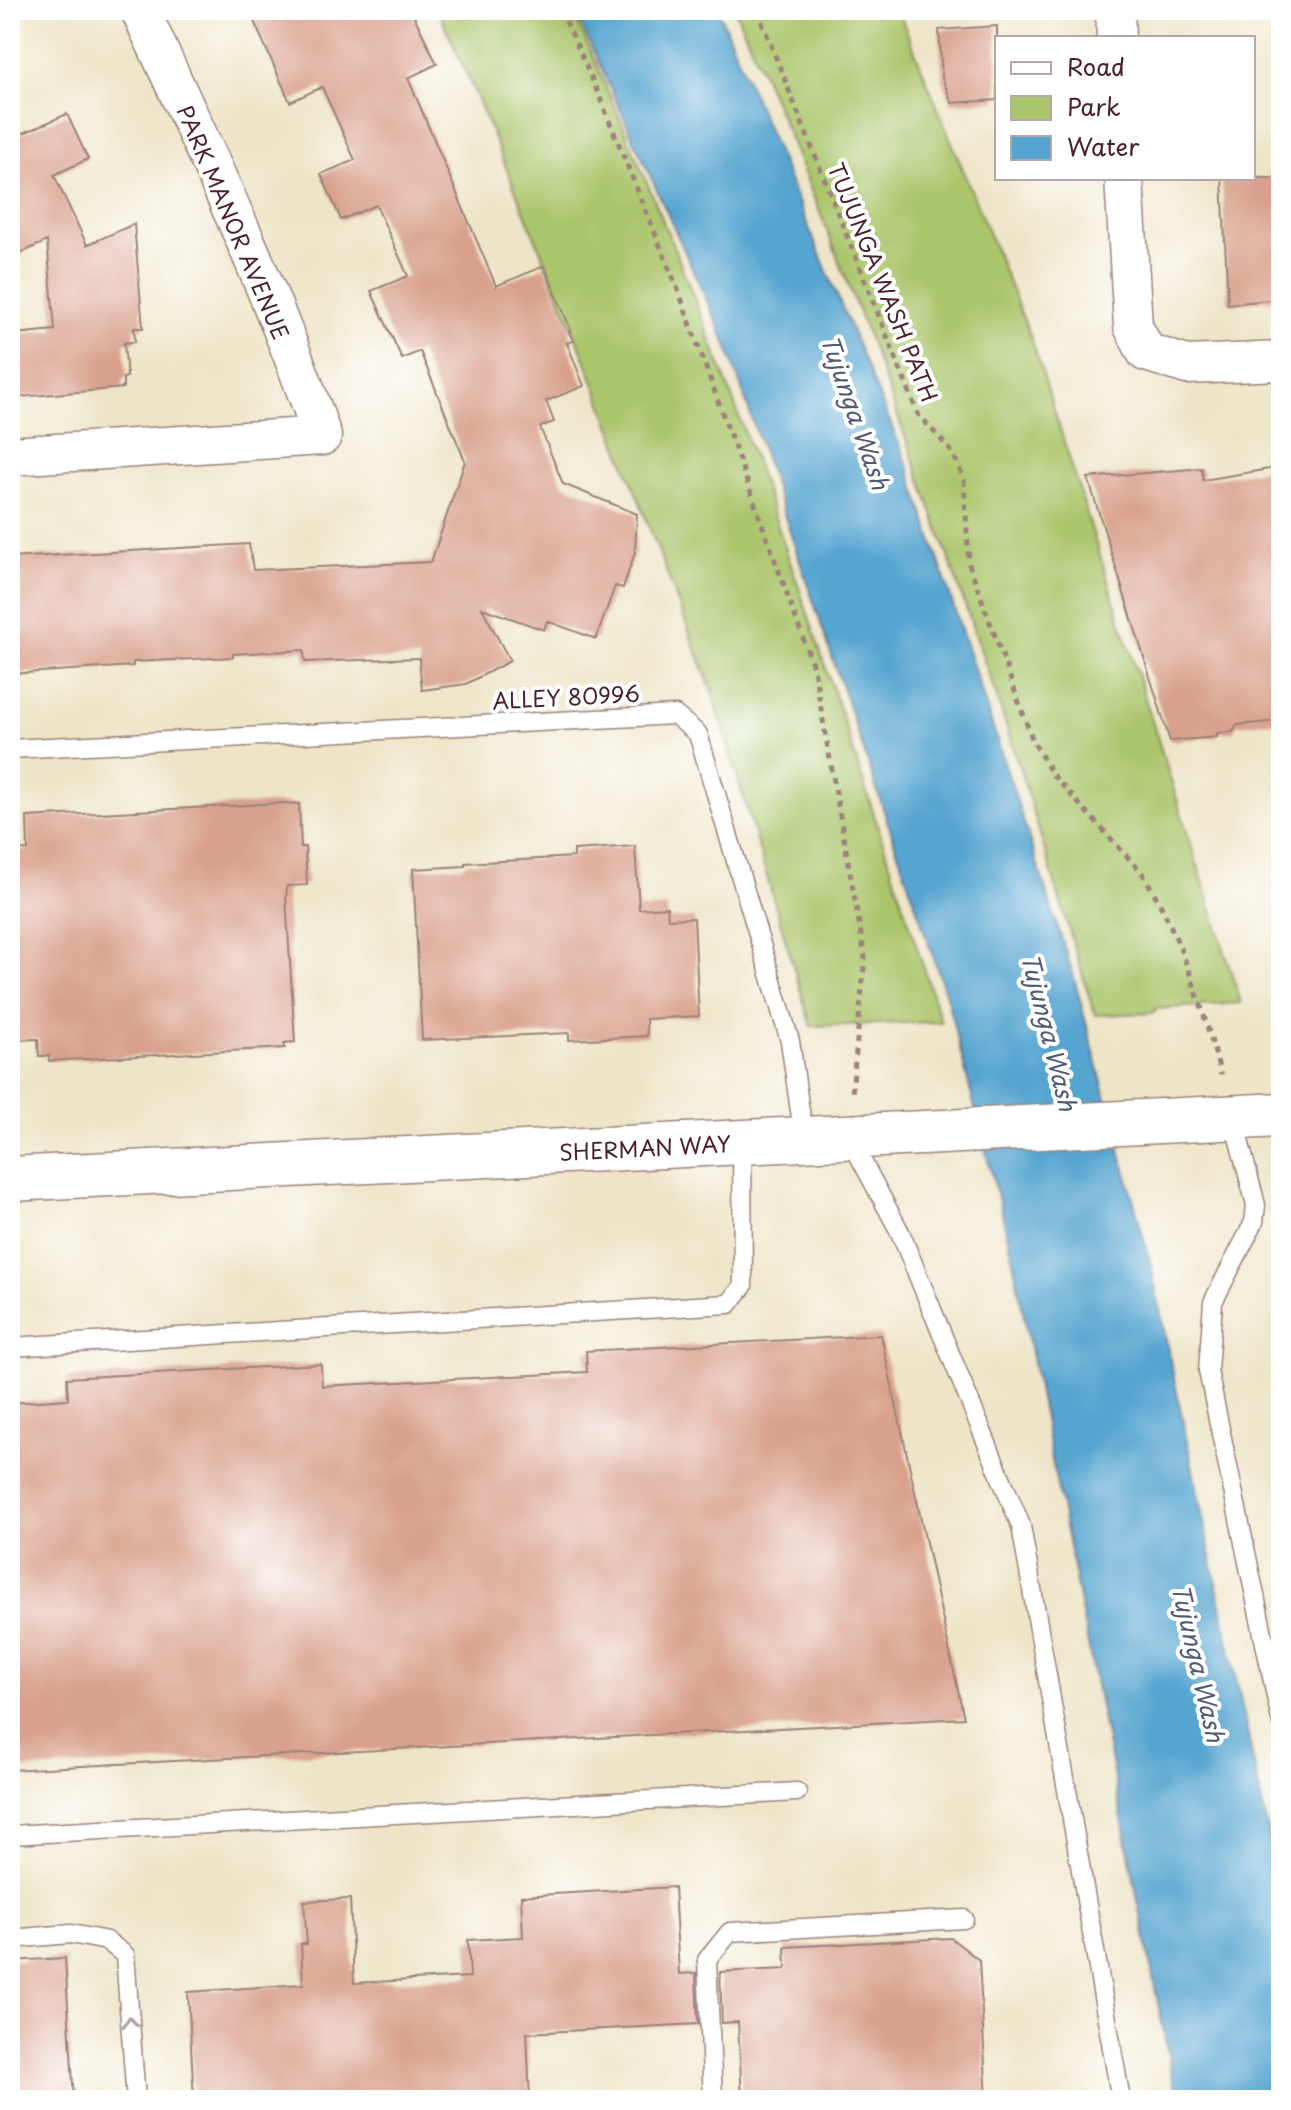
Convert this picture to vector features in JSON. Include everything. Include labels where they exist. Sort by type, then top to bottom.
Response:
[{"type":"main road","name":"SHERMAN WAY","points":[[10,1179],[1281,1115]]},
{"type":"street","name":"PARK MANOR AVENUE","points":[[10,456],[322,436],[305,387],[213,168],[140,10]]},
{"type":"street","points":[[1115,10],[1116,36]]},
{"type":"street","points":[[1124,180],[1133,326],[1146,352],[1187,365],[1281,361]]},
{"type":"lane","name":"ALLEY 80996","points":[[10,749],[675,715],[698,734],[790,1041],[804,1139]]},
{"type":"lane","points":[[1212,1119],[1256,1205],[1254,1222],[1213,1302],[1208,1371],[1281,1720]]},
{"type":"lane","points":[[849,1137],[900,1232],[1021,1526],[1121,2100]]},
{"type":"lane","points":[[10,1347],[729,1304],[743,1286],[742,1142]]},
{"type":"lane","points":[[10,1835],[797,1792]]},
{"type":"lane","points":[[713,2100],[707,1960],[730,1932],[964,1919]]},
{"type":"lane","points":[[10,1939],[71,1934],[107,1941],[125,1955],[136,2100]]},
{"type":"path","points":[[561,10],[680,295],[814,669],[865,957],[849,1137]]},
{"type":"path","name":"TUJUNGA WASH PATH","points":[[757,10],[918,414],[953,453],[964,480],[969,564],[1033,741],[1052,774],[1143,874],[1182,952],[1201,1006],[1212,1119]]},
{"type":"green space","points":[[438,10],[572,10],[660,213],[740,419],[818,645],[941,1022],[811,1026],[713,694],[580,346]]},
{"type":"green space","points":[[735,10],[898,10],[1032,340],[1241,1003],[1155,1009],[1155,1013],[1095,1015],[1010,737],[937,524],[841,265]]},
{"type":"water","name":"Tujunga Wash","points":[[575,10],[718,10],[907,463],[1073,974],[1150,1262],[1281,1896],[1281,2100],[1177,2100],[1010,1245],[946,995],[727,345]]},
{"type":"building","points":[[249,10],[411,10],[437,64],[408,78],[496,286],[544,266],[571,330],[573,341],[567,343],[584,386],[546,401],[554,422],[540,427],[563,484],[637,514],[635,552],[623,588],[615,586],[596,639],[547,621],[544,630],[482,608],[510,661],[466,684],[422,690],[419,658],[305,662],[304,650],[10,674],[10,558],[249,544],[253,570],[431,562],[465,461],[420,351],[402,359],[371,291],[408,276],[376,205],[341,220],[321,174],[355,160],[322,87],[290,102]]},
{"type":"building","points":[[997,26],[995,100],[952,103],[942,78],[939,30]]},
{"type":"building","points":[[67,114],[88,159],[54,175],[87,245],[134,224],[143,328],[134,328],[135,342],[124,343],[127,377],[123,378],[123,388],[20,397],[15,334],[55,330],[47,241],[21,253],[10,228],[10,139]]},
{"type":"building","points":[[1281,178],[1281,299],[1228,304],[1222,180]]},
{"type":"building","points":[[1281,467],[1281,721],[1237,725],[1233,732],[1217,733],[1217,737],[1170,741],[1088,478],[1202,468],[1203,480]]},
{"type":"building","points":[[299,804],[301,847],[305,847],[307,885],[287,886],[286,897],[295,1042],[284,1043],[285,1048],[49,1061],[49,1056],[39,1056],[38,1039],[10,1040],[10,851],[28,850],[27,817]]},
{"type":"building","points":[[635,846],[639,909],[667,907],[668,919],[694,918],[699,1016],[646,1019],[647,1036],[569,1040],[569,1033],[422,1040],[413,869],[574,857],[574,850]]},
{"type":"building","points":[[881,1335],[964,1718],[10,1770],[10,1403],[68,1399],[67,1378],[321,1364],[322,1386],[587,1372],[586,1351]]},
{"type":"building","points":[[674,1887],[679,1974],[696,1973],[698,2024],[527,2033],[530,2100],[194,2100],[188,1992],[303,1984],[301,1944],[307,1944],[304,1901],[350,1899],[354,1983],[470,1977],[468,1940],[523,1937],[521,1896]]},
{"type":"building","points":[[951,1938],[979,1960],[987,2100],[742,2100],[738,2022],[722,2023],[720,1972],[786,1969],[785,1947]]},
{"type":"building","points":[[65,1958],[74,2100],[10,2100],[10,1961]]}]
